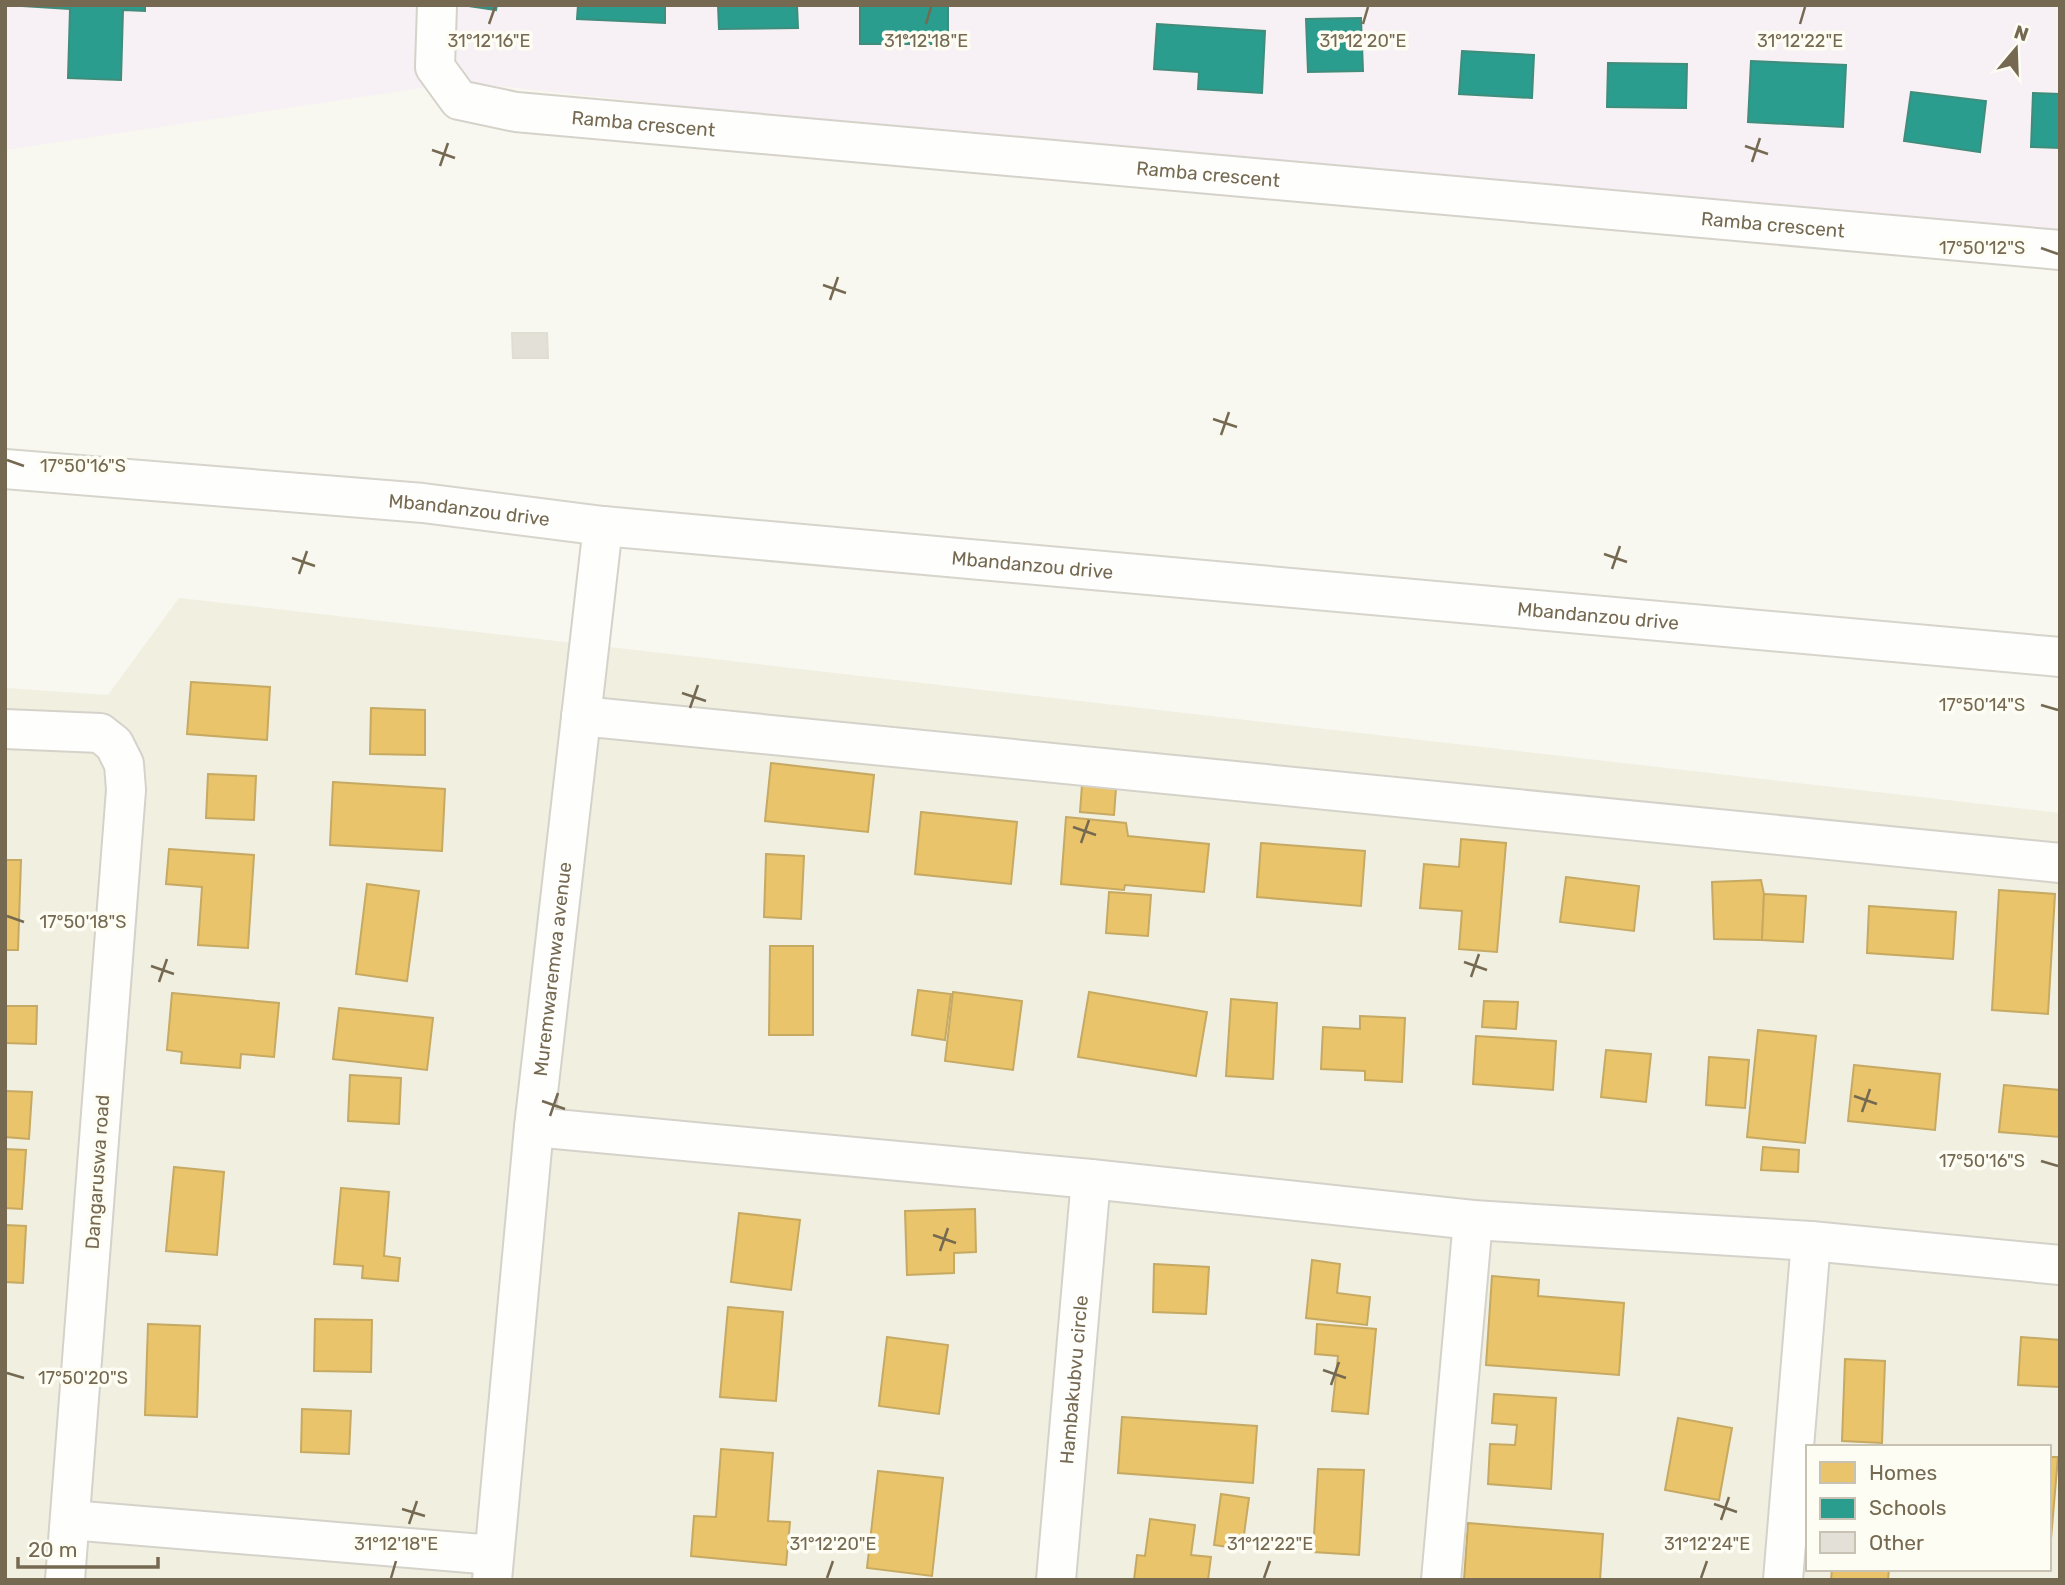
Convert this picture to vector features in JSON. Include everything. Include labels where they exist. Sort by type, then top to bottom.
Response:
[{"type":"street","name":"Ramba crescent","points":[[437,5],[435,67],[459,100],[516,112],[2060,250]]},
{"type":"street","name":"Mbandanzou drive","points":[[5,469],[423,503],[603,526],[2060,657]]},
{"type":"street","name":"Muremwaremwa avenue","points":[[493,1568],[534,1127],[603,526]]},
{"type":"street","points":[[581,716],[2060,863]]},
{"type":"street","name":"Dangaruswa road","points":[[5,729],[100,733],[114,744],[124,764],[126,790],[65,1580]]},
{"type":"street","points":[[534,1127],[1091,1179],[1473,1220],[1811,1241],[2060,1265]]},
{"type":"street","name":"Hambakubvu circle","points":[[1056,1580],[1091,1179]]},
{"type":"street","points":[[1441,1580],[1473,1220]]},
{"type":"street","points":[[1783,1580],[1811,1241]]},
{"type":"street","points":[[70,1520],[493,1568]]},
{"type":"shaded area","points":[[5,5],[2060,5],[2060,255],[462,82],[5,150]]},
{"type":"shaded area","points":[[179,598],[2060,813],[2060,1580],[5,1580],[5,688],[108,695]]},
{"type":"building: Homes","points":[[191,682],[270,687],[267,740],[187,734]]},
{"type":"building: Homes","points":[[371,708],[425,710],[425,755],[370,754]]},
{"type":"building: Homes","points":[[771,763],[874,775],[868,832],[765,821]]},
{"type":"building: Homes","points":[[208,774],[256,776],[254,820],[206,818]]},
{"type":"building: Homes","points":[[333,782],[445,789],[442,851],[330,845]]},
{"type":"building: Homes","points":[[1082,785],[1116,788],[1114,815],[1080,812]]},
{"type":"building: Homes","points":[[921,812],[1017,822],[1011,884],[915,874]]},
{"type":"building: Homes","points":[[1066,817],[1126,823],[1128,836],[1209,844],[1204,892],[1125,885],[1124,890],[1061,884]]},
{"type":"building: Homes","points":[[1461,839],[1506,843],[1497,952],[1459,949],[1462,911],[1420,908],[1424,864],[1459,867]]},
{"type":"building: Homes","points":[[1261,843],[1365,851],[1361,906],[1257,897]]},
{"type":"building: Homes","points":[[169,849],[254,855],[248,948],[198,945],[202,887],[166,884]]},
{"type":"building: Homes","points":[[766,854],[804,856],[801,919],[764,917]]},
{"type":"building: Homes","points":[[5,860],[21,860],[18,950],[5,950]]},
{"type":"building: Homes","points":[[1566,877],[1639,886],[1634,931],[1560,922]]},
{"type":"building: Homes","points":[[1761,880],[1764,894],[1762,940],[1714,939],[1712,882]]},
{"type":"building: Homes","points":[[367,884],[419,891],[407,981],[356,974]]},
{"type":"building: Homes","points":[[1999,890],[2055,894],[2048,1014],[1992,1010]]},
{"type":"building: Homes","points":[[1109,892],[1151,895],[1148,936],[1106,933]]},
{"type":"building: Homes","points":[[1764,894],[1806,896],[1803,942],[1762,940]]},
{"type":"building: Homes","points":[[1869,906],[1956,912],[1953,959],[1867,953]]},
{"type":"building: Homes","points":[[770,946],[813,946],[813,1035],[769,1035]]},
{"type":"building: Homes","points":[[918,990],[951,994],[945,1040],[912,1035]]},
{"type":"building: Homes","points":[[953,992],[1022,1001],[1013,1070],[945,1061]]},
{"type":"building: Homes","points":[[1089,992],[1207,1012],[1196,1076],[1078,1057]]},
{"type":"building: Homes","points":[[172,993],[279,1003],[274,1057],[241,1054],[240,1068],[181,1063],[182,1052],[167,1050]]},
{"type":"building: Homes","points":[[1231,999],[1277,1003],[1273,1079],[1226,1076]]},
{"type":"building: Homes","points":[[1484,1001],[1518,1002],[1516,1029],[1482,1027]]},
{"type":"building: Homes","points":[[5,1006],[37,1006],[36,1044],[5,1043]]},
{"type":"building: Homes","points":[[339,1008],[433,1018],[427,1070],[333,1059]]},
{"type":"building: Homes","points":[[1360,1016],[1405,1018],[1402,1082],[1365,1080],[1365,1071],[1321,1069],[1323,1027],[1360,1029]]},
{"type":"building: Homes","points":[[1758,1030],[1816,1036],[1805,1143],[1747,1137]]},
{"type":"building: Homes","points":[[1476,1036],[1556,1041],[1553,1090],[1473,1084]]},
{"type":"building: Homes","points":[[1606,1050],[1651,1054],[1646,1102],[1601,1097]]},
{"type":"building: Homes","points":[[1709,1057],[1749,1060],[1745,1108],[1706,1105]]},
{"type":"building: Homes","points":[[1854,1065],[1940,1074],[1935,1130],[1848,1121]]},
{"type":"building: Homes","points":[[350,1075],[401,1078],[399,1124],[348,1121]]},
{"type":"building: Homes","points":[[2004,1085],[2060,1090],[2060,1137],[1999,1132]]},
{"type":"building: Homes","points":[[5,1091],[32,1092],[29,1139],[5,1137]]},
{"type":"building: Homes","points":[[1763,1147],[1799,1150],[1798,1172],[1761,1170]]},
{"type":"building: Homes","points":[[5,1149],[26,1150],[22,1209],[5,1208]]},
{"type":"building: Homes","points":[[174,1167],[224,1172],[217,1255],[166,1251]]},
{"type":"building: Homes","points":[[341,1188],[389,1192],[384,1256],[400,1258],[398,1281],[362,1278],[363,1266],[334,1264]]},
{"type":"building: Homes","points":[[975,1209],[976,1252],[954,1253],[954,1273],[907,1275],[905,1211]]},
{"type":"building: Homes","points":[[739,1213],[800,1220],[791,1290],[731,1282]]},
{"type":"building: Homes","points":[[5,1225],[26,1226],[23,1283],[5,1282]]},
{"type":"building: Homes","points":[[1312,1260],[1340,1264],[1337,1293],[1370,1297],[1367,1325],[1306,1318]]},
{"type":"building: Homes","points":[[1154,1264],[1209,1267],[1206,1314],[1153,1312]]},
{"type":"building: Homes","points":[[1492,1276],[1539,1280],[1538,1296],[1624,1303],[1619,1375],[1486,1365]]},
{"type":"building: Homes","points":[[728,1307],[783,1312],[776,1401],[720,1397]]},
{"type":"building: Homes","points":[[315,1319],[372,1320],[371,1372],[314,1371]]},
{"type":"building: Homes","points":[[148,1324],[200,1326],[197,1417],[145,1415]]},
{"type":"building: Homes","points":[[1317,1324],[1376,1329],[1368,1414],[1332,1411],[1338,1356],[1315,1354]]},
{"type":"building: Homes","points":[[887,1337],[948,1345],[939,1414],[879,1406]]},
{"type":"building: Homes","points":[[2021,1337],[2060,1340],[2060,1387],[2018,1385]]},
{"type":"building: Homes","points":[[1845,1359],[1885,1361],[1882,1443],[1842,1441]]},
{"type":"building: Homes","points":[[1494,1394],[1556,1398],[1551,1489],[1488,1484],[1490,1444],[1515,1445],[1517,1425],[1492,1423]]},
{"type":"building: Homes","points":[[302,1409],[351,1411],[349,1454],[301,1452]]},
{"type":"building: Homes","points":[[1122,1417],[1257,1426],[1253,1483],[1118,1473]]},
{"type":"building: Homes","points":[[1678,1418],[1732,1428],[1719,1500],[1665,1490]]},
{"type":"building: Homes","points":[[721,1449],[773,1453],[768,1521],[790,1522],[786,1565],[691,1556],[694,1516],[716,1517]]},
{"type":"building: Homes","points":[[2051,1457],[2058,1457],[2051,1539]]},
{"type":"building: Homes","points":[[1318,1469],[1364,1470],[1359,1555],[1313,1552]]},
{"type":"building: Homes","points":[[878,1471],[943,1478],[932,1576],[867,1568]]},
{"type":"building: Homes","points":[[1221,1494],[1249,1498],[1242,1549],[1214,1545]]},
{"type":"building: Homes","points":[[1150,1519],[1195,1525],[1191,1555],[1211,1557],[1208,1580],[1134,1580],[1137,1555],[1145,1556]]},
{"type":"building: Homes","points":[[1468,1523],[1603,1534],[1600,1580],[1464,1580]]},
{"type":"building: Homes","points":[[1832,1571],[1889,1571],[1888,1580],[1831,1580]]},
{"type":"building: Schools","points":[[6,5],[145,5],[145,11],[123,10],[121,80],[68,78],[70,9]]},
{"type":"building: Schools","points":[[462,5],[497,5],[496,10]]},
{"type":"building: Schools","points":[[578,5],[665,5],[665,23],[577,19]]},
{"type":"building: Schools","points":[[718,5],[797,5],[798,28],[719,29]]},
{"type":"building: Schools","points":[[860,5],[948,5],[948,44],[860,44]]},
{"type":"building: Schools","points":[[1361,18],[1363,71],[1308,72],[1306,19]]},
{"type":"building: Schools","points":[[1157,24],[1265,31],[1262,93],[1198,89],[1199,72],[1154,69]]},
{"type":"building: Schools","points":[[1462,51],[1534,55],[1532,98],[1459,94]]},
{"type":"building: Schools","points":[[1751,61],[1846,65],[1843,127],[1748,122]]},
{"type":"building: Schools","points":[[1608,63],[1687,64],[1686,108],[1607,107]]},
{"type":"building: Schools","points":[[1911,92],[1986,101],[1980,152],[1904,141]]},
{"type":"building: Schools","points":[[2033,93],[2060,94],[2060,148],[2031,147]]},
{"type":"building: Other","points":[[512,333],[547,333],[548,358],[513,358]]}]
